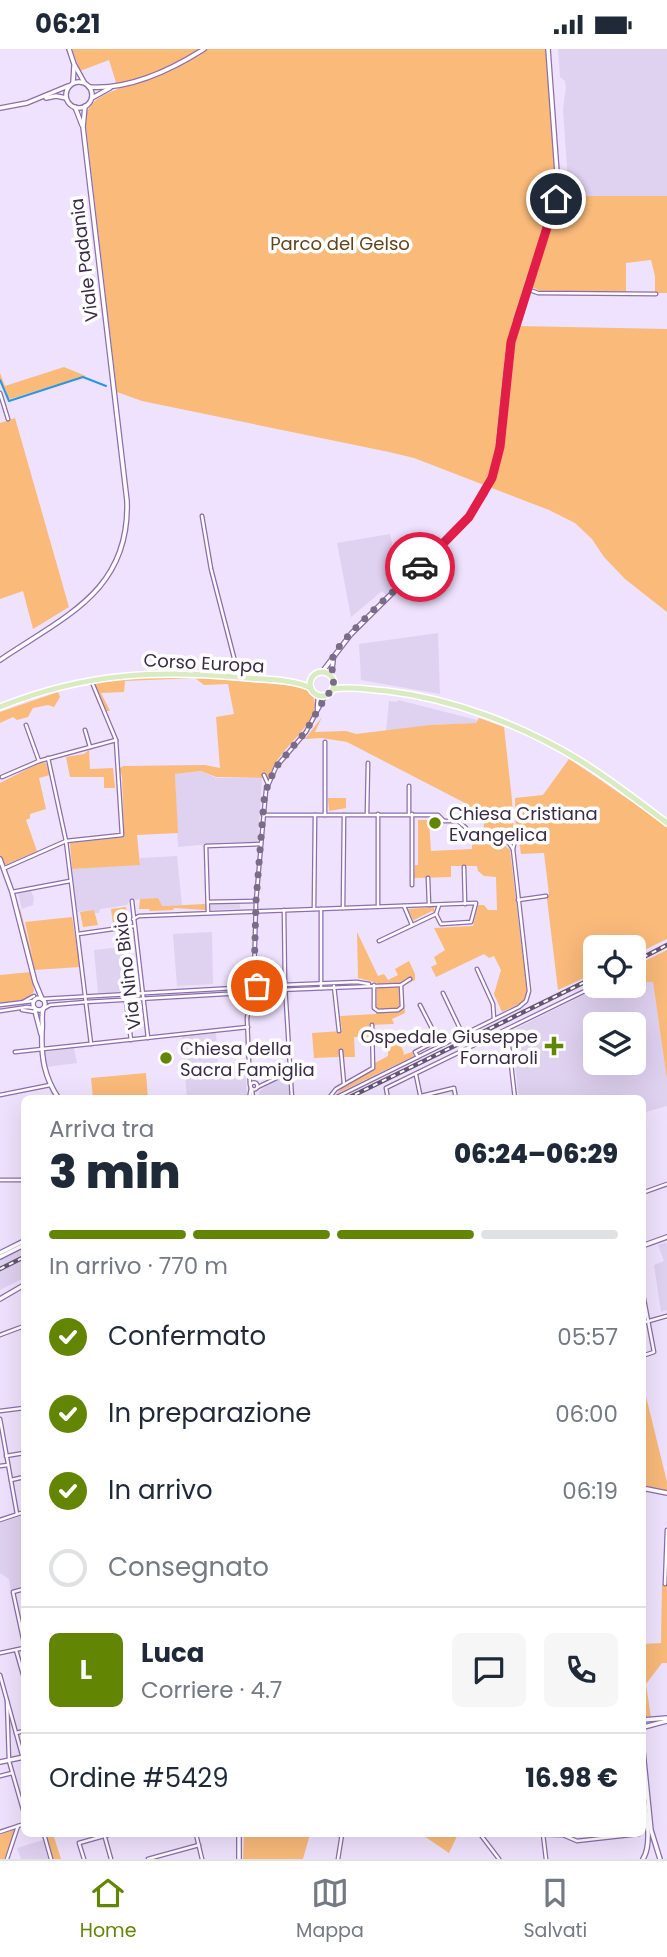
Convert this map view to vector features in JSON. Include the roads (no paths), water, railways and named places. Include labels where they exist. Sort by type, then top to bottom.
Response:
[{"type":"main road","name":"Corso Europa","points":[[0,706],[90,679],[167,672],[285,681],[311,688]]},
{"type":"main road","points":[[356,688],[322,673],[313,677],[311,688],[322,695],[333,689],[356,688],[400,693],[471,710],[518,729],[578,759],[667,823]]},
{"type":"main road","name":"Corso Europa","points":[[285,681],[313,677]]},
{"type":"main road","points":[[332,678],[333,689]]},
{"type":"street","points":[[69,49],[91,99]]},
{"type":"street","points":[[0,108],[56,96],[66,98],[75,107],[85,106],[91,99],[111,87],[171,68],[204,49]]},
{"type":"street","points":[[322,673],[351,634],[469,517],[485,493],[497,461],[511,342],[554,208],[558,186],[548,49]]},
{"type":"street","points":[[66,98],[74,64]]},
{"type":"street","points":[[37,100],[71,85],[111,87]]},
{"type":"street","name":"Viale Padania","points":[[0,660],[92,595],[107,580],[119,556],[126,533],[127,517],[83,127],[85,106]]},
{"type":"street","name":"Viale Padania","points":[[75,107],[83,127]]},
{"type":"street","points":[[527,289],[538,293],[656,294]]},
{"type":"street","points":[[0,393],[8,419]]},
{"type":"street","points":[[202,516],[211,569],[239,677]]},
{"type":"street","points":[[332,678],[334,656]]},
{"type":"street","points":[[5,868],[66,841],[121,835],[116,740],[90,679]]},
{"type":"street","points":[[252,1095],[254,1086],[249,1078],[248,1027],[254,988],[256,901],[268,784],[279,762],[306,731],[316,714],[322,695]]},
{"type":"street","points":[[316,714],[322,695]]},
{"type":"street","points":[[26,725],[39,761]]},
{"type":"street","points":[[85,730],[90,747]]},
{"type":"street","points":[[2,777],[48,758],[116,740]]},
{"type":"street","points":[[325,742],[325,815]]},
{"type":"street","points":[[48,758],[66,841],[91,1044]]},
{"type":"street","points":[[367,814],[368,763]]},
{"type":"street","points":[[264,775],[268,784]]},
{"type":"street","points":[[409,786],[412,885]]},
{"type":"street","points":[[378,814],[378,907]]},
{"type":"street","points":[[263,815],[438,815],[444,821],[458,821],[466,828],[466,836]]},
{"type":"street","points":[[314,909],[315,815]]},
{"type":"street","points":[[343,908],[344,815]]},
{"type":"street","points":[[503,836],[513,849]]},
{"type":"street","points":[[338,1095],[519,1007],[527,998],[529,993],[513,849],[515,841]]},
{"type":"street","points":[[208,913],[206,846],[261,844]]},
{"type":"street","points":[[0,859],[12,892],[35,982],[45,1003],[41,1035],[44,1069],[56,1095]]},
{"type":"street","points":[[464,867],[465,904]]},
{"type":"street","points":[[428,878],[429,905]]},
{"type":"street","points":[[12,892],[70,881]]},
{"type":"street","points":[[518,900],[546,896]]},
{"type":"street","name":"Via Nino Bixio","points":[[132,901],[148,1038]]},
{"type":"street","points":[[208,902],[256,901]]},
{"type":"street","points":[[133,919],[139,916],[475,903],[471,922],[441,924],[436,914]]},
{"type":"street","points":[[379,941],[436,914],[439,905]]},
{"type":"street","points":[[404,906],[412,926]]},
{"type":"street","points":[[321,909],[321,986]]},
{"type":"street","points":[[284,910],[285,990],[292,1095]]},
{"type":"street","points":[[78,934],[134,926]]},
{"type":"street","points":[[477,969],[493,1003],[494,1019]]},
{"type":"street","points":[[234,993],[254,988],[285,990],[357,982],[401,985],[410,979]]},
{"type":"street","points":[[35,982],[34,1010],[41,1035]]},
{"type":"street","points":[[0,1005],[20,1003],[38,997],[68,998],[285,985],[321,986]]},
{"type":"street","points":[[334,985],[339,1031]]},
{"type":"street","points":[[373,985],[374,1008],[378,1011],[398,1010],[402,1007],[401,985]]},
{"type":"street","points":[[210,989],[211,995]]},
{"type":"street","points":[[176,991],[176,997]]},
{"type":"street","points":[[387,1095],[386,1089],[583,992]]},
{"type":"street","points":[[0,1011],[27,1007],[37,1010],[50,1005],[69,1003],[234,993],[246,993],[250,1005]]},
{"type":"street","points":[[443,993],[463,1035]]},
{"type":"street","points":[[125,994],[131,1040]]},
{"type":"street","points":[[110,995],[111,1001]]},
{"type":"street","points":[[68,998],[69,1003]]},
{"type":"street","points":[[418,1057],[415,1052],[438,1040],[420,1005]]},
{"type":"street","points":[[332,1095],[336,1089],[373,1068],[372,1025]]},
{"type":"street","points":[[15,1052],[248,1027]]},
{"type":"street","points":[[507,1029],[515,1095]]},
{"type":"street","points":[[341,1051],[344,1084]]},
{"type":"street","points":[[254,1086],[290,1070]]},
{"type":"street","points":[[416,1074],[420,1095]]},
{"type":"street","points":[[0,1095],[50,1085]]},
{"type":"street","points":[[431,1095],[454,1088],[455,1095]]},
{"type":"street","points":[[0,1180],[21,1180]]},
{"type":"street","points":[[646,1192],[667,1184]]},
{"type":"street","points":[[646,1245],[667,1237]]},
{"type":"street","points":[[0,1255],[21,1244]]},
{"type":"street","points":[[0,1299],[21,1287]]},
{"type":"street","points":[[646,1310],[654,1352],[646,1355]]},
{"type":"street","points":[[648,1321],[667,1316]]},
{"type":"street","points":[[0,1335],[21,1327]]},
{"type":"street","points":[[0,1411],[21,1408]]},
{"type":"street","points":[[0,1419],[16,1514]]},
{"type":"street","points":[[6,1456],[21,1454]]},
{"type":"street","points":[[0,1466],[8,1465]]},
{"type":"street","points":[[11,1480],[21,1478]]},
{"type":"street","points":[[646,1489],[667,1493]]},
{"type":"street","points":[[0,1520],[21,1513]]},
{"type":"street","points":[[665,1584],[667,1530]]},
{"type":"street","points":[[21,1590],[13,1592],[21,1631]]},
{"type":"street","points":[[0,1653],[21,1648]]},
{"type":"street","points":[[16,1650],[21,1668]]},
{"type":"street","points":[[0,1675],[21,1749]]},
{"type":"street","points":[[7,1701],[9,1761],[21,1803]]},
{"type":"street","points":[[646,1720],[667,1720]]},
{"type":"street","points":[[646,1728],[667,1720]]},
{"type":"street","points":[[16,1733],[21,1732]]},
{"type":"street","points":[[0,1762],[21,1759]]},
{"type":"street","points":[[0,1776],[12,1773]]},
{"type":"street","points":[[646,1781],[651,1830],[659,1857]]},
{"type":"street","points":[[645,1858],[648,1840],[646,1821]]},
{"type":"street","points":[[0,1832],[21,1825]]},
{"type":"street","points":[[7,1859],[18,1826]]},
{"type":"street","points":[[45,1837],[51,1859]]},
{"type":"street","points":[[84,1859],[79,1843],[98,1837]]},
{"type":"street","points":[[105,1837],[111,1859]]},
{"type":"street","points":[[197,1837],[202,1859]]},
{"type":"street","points":[[239,1837],[239,1859]]},
{"type":"street","points":[[338,1859],[342,1837]]},
{"type":"street","points":[[482,1837],[499,1859]]},
{"type":"street","points":[[543,1837],[546,1859]]},
{"type":"street","points":[[570,1837],[577,1841],[612,1837]]},
{"type":"street","points":[[148,1859],[199,1845]]},
{"type":"street","points":[[645,1858],[653,1852],[659,1857]]},
{"type":"waterway","points":[[0,380],[9,401],[83,377],[106,386]]},
{"type":"railway","points":[[646,956],[667,945]]},
{"type":"railway","points":[[354,1095],[583,983]]},
{"type":"railway","points":[[0,1269],[21,1258]]},
{"type":"place","name":"Chiesa Cristiana Evangelica","points":[[435,823]]},
{"type":"place","name":"Ospedale Giuseppe Fornaroli","points":[[554,1046]]},
{"type":"place","name":"Chiesa della Sacra Famiglia","points":[[166,1058]]},
{"type":"park label","name":"Parco del Gelso","points":[[340,243]]}]
